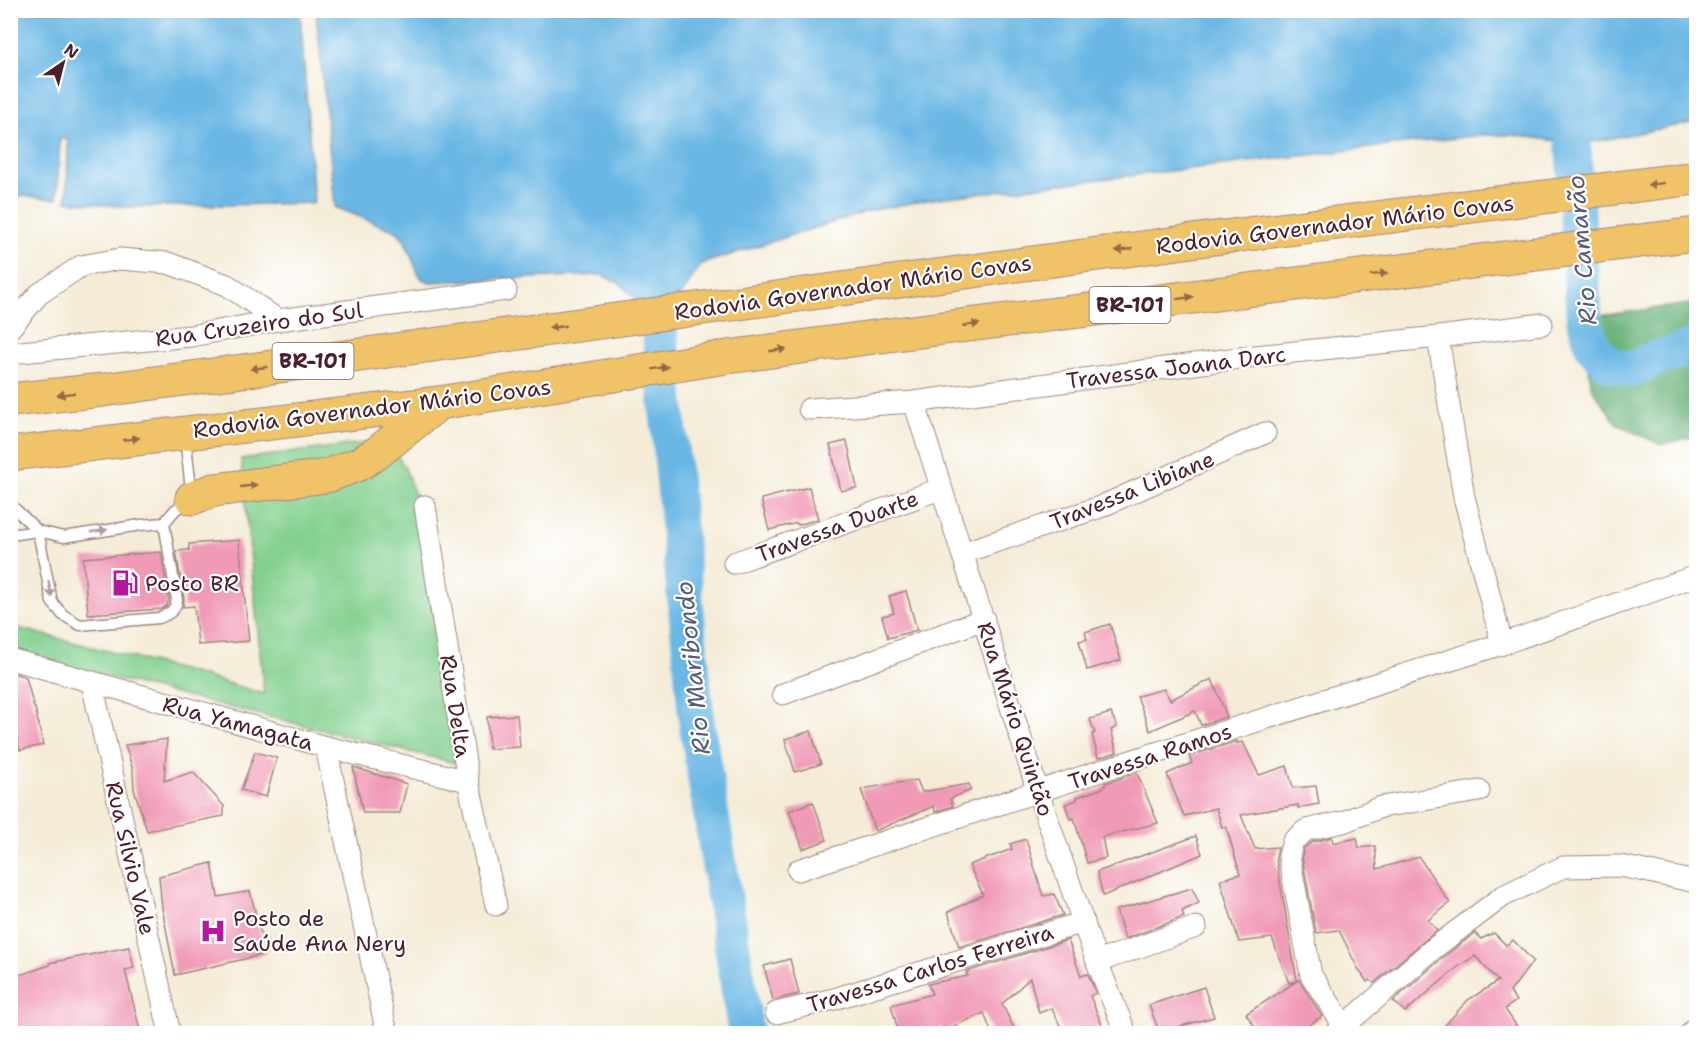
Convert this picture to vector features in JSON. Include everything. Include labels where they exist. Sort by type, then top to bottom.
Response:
[{"type":"highway","name":"Rodovia Governador Mário Covas","points":[[10,400],[104,390],[1195,241],[1696,178]]},
{"type":"highway","name":"Rodovia Governador Mário Covas","points":[[10,454],[439,403],[720,358],[920,331],[1696,234]]},
{"type":"highway","points":[[192,498],[214,490],[327,476],[359,464],[377,453],[439,403]]},
{"type":"street","points":[[10,328],[39,294],[81,266],[120,259],[168,263],[227,285],[278,320]]},
{"type":"street","name":"Rua Cruzeiro do Sul","points":[[10,353],[191,336],[278,320],[506,290]]},
{"type":"street","name":"Travessa Joana Darc","points":[[809,410],[914,402],[1246,357],[1542,324]]},
{"type":"street","points":[[1438,337],[1464,497],[1502,644]]},
{"type":"street","name":"Rua Mário Quintão","points":[[914,402],[1038,792],[1097,962],[1126,1034]]},
{"type":"street","name":"Travessa Libiane","points":[[962,553],[1100,507],[1265,433]]},
{"type":"street","name":"Travessa Duarte","points":[[734,563],[940,489]]},
{"type":"street","name":"Rua Delta","points":[[425,506],[468,781],[496,905]]},
{"type":"street","name":"Travessa Ramos","points":[[798,870],[1134,760],[1502,644],[1696,576]]},
{"type":"street","points":[[783,694],[984,619]]},
{"type":"street","name":"Rua Yamagata","points":[[10,659],[326,747],[468,781]]},
{"type":"street","name":"Rua Silvio Vale","points":[[92,683],[170,1034]]},
{"type":"street","points":[[326,747],[387,1034]]},
{"type":"street","points":[[1479,791],[1381,807],[1343,822],[1306,830],[1293,841],[1289,856],[1311,975],[1340,1030],[1433,949],[1503,896],[1563,867],[1621,866],[1696,882]]},
{"type":"street","name":"Travessa Carlos Ferreira","points":[[776,1013],[834,999],[1084,922]]},
{"type":"street","points":[[1097,962],[1196,927]]},
{"type":"street","points":[[1690,1034],[1696,1027]]},
{"type":"lane","points":[[10,535],[38,531],[64,537],[141,525],[164,524],[176,510],[192,498],[184,433]]},
{"type":"lane","points":[[10,504],[38,531],[52,602],[63,615],[80,624],[159,618],[176,607],[177,600],[164,524]]},
{"type":"green space","points":[[1696,303],[1696,436],[1661,445],[1617,424],[1591,387],[1584,318]]},
{"type":"green space","points":[[387,440],[405,468],[424,521],[455,763],[63,666],[11,651],[10,626],[193,673],[264,694],[241,459]]},
{"type":"water","points":[[10,11],[300,11],[314,203],[127,207],[67,201],[68,140],[60,138],[57,199],[11,195]]},
{"type":"water","points":[[316,11],[1696,11],[1696,122],[1592,142],[1573,143],[1512,135],[1481,135],[938,198],[869,211],[704,263],[699,267],[681,296],[641,302],[621,284],[601,275],[430,282],[422,279],[418,273],[405,241],[398,232],[335,207]]},
{"type":"building","points":[[847,441],[857,488],[841,491],[830,445]]},
{"type":"building","points":[[809,487],[818,519],[769,530],[761,499]]},
{"type":"building","points":[[239,540],[249,641],[198,645],[194,606],[183,607],[184,599],[176,551],[189,550],[189,544]]},
{"type":"building","name":"Posto BR","points":[[161,552],[169,600],[166,606],[162,609],[88,614],[83,558]]},
{"type":"building","points":[[906,591],[917,630],[888,638],[882,616],[894,613],[889,596]]},
{"type":"building","points":[[1110,624],[1121,660],[1087,670],[1079,641],[1087,639],[1085,632]]},
{"type":"building","points":[[10,672],[26,677],[43,745],[20,750],[10,707]]},
{"type":"building","points":[[1212,679],[1227,717],[1201,725],[1195,711],[1150,731],[1137,696],[1164,689],[1170,700]]},
{"type":"building","points":[[1111,713],[1117,727],[1111,730],[1117,752],[1098,758],[1092,734],[1095,733],[1090,719]]},
{"type":"building","points":[[517,715],[520,747],[489,749],[487,717]]},
{"type":"building","points":[[811,731],[821,764],[795,772],[785,739]]},
{"type":"building","points":[[167,739],[164,781],[193,772],[224,806],[224,816],[147,831],[134,789],[133,770],[125,745]]},
{"type":"building","points":[[1237,741],[1237,743],[1243,742],[1259,775],[1287,766],[1293,788],[1316,786],[1319,804],[1298,808],[1298,805],[1241,815],[1255,849],[1278,847],[1276,858],[1297,981],[1289,983],[1272,938],[1239,942],[1220,880],[1240,874],[1226,826],[1222,827],[1216,808],[1184,816],[1167,774],[1192,763],[1189,756]]},
{"type":"building","points":[[255,752],[277,758],[266,797],[241,790]]},
{"type":"building","points":[[353,767],[407,784],[400,813],[363,813]]},
{"type":"building","points":[[1137,773],[1158,823],[1102,837],[1106,858],[1087,863],[1074,818],[1070,819],[1065,804],[1100,789],[1105,786],[1105,783]]},
{"type":"building","points":[[917,780],[922,792],[969,784],[971,790],[950,799],[953,806],[935,812],[934,806],[875,831],[861,789]]},
{"type":"building","points":[[813,802],[827,840],[803,849],[789,811]]},
{"type":"building","points":[[1196,836],[1202,854],[1103,896],[1097,872]]},
{"type":"building","points":[[1332,837],[1333,843],[1357,838],[1359,848],[1375,846],[1377,869],[1419,857],[1450,903],[1428,920],[1437,930],[1374,983],[1370,980],[1367,982],[1357,967],[1339,930],[1316,933],[1302,857],[1304,848],[1312,842]]},
{"type":"building","points":[[1026,839],[1043,896],[1054,894],[1063,915],[959,947],[948,912],[983,895],[969,865],[1012,849],[1010,844]]},
{"type":"building","name":"Posto de Saúde Ana Nery","points":[[212,863],[218,897],[250,891],[266,954],[175,975],[162,908],[159,876]]},
{"type":"building","points":[[1192,888],[1199,903],[1182,911],[1184,917],[1125,939],[1116,910]]},
{"type":"building","points":[[1475,933],[1481,939],[1494,933],[1506,945],[1513,940],[1533,961],[1510,992],[1516,1001],[1505,1009],[1522,1034],[1437,1034],[1468,1000],[1498,981],[1475,956],[1459,966],[1405,1012],[1393,1001]]},
{"type":"building","points":[[1068,940],[1081,976],[1088,974],[1096,993],[1090,996],[1102,1025],[1078,1034],[1064,1034],[1052,1008],[1039,1013],[1030,978],[1002,1004],[1017,1034],[992,1034],[984,1013],[945,1030],[944,1027],[920,1034],[899,1034],[891,1005],[932,994],[928,984],[968,976],[966,972]]},
{"type":"building","points":[[129,947],[134,968],[125,970],[141,1034],[10,1034],[10,978],[50,965],[49,963]]},
{"type":"building","points":[[790,959],[799,994],[773,1000],[764,966]]},
{"type":"building","points":[[1299,980],[1322,1016],[1296,1034],[1260,1034],[1246,1014]]},
{"type":"building","points":[[1204,987],[1214,1017],[1181,1026],[1187,1034],[1160,1034],[1149,1005]]},
{"type":"waterway","name":"Rio Camarão","points":[[1573,143],[1584,318],[1593,347],[1609,364],[1631,370],[1649,361],[1696,346]]},
{"type":"waterway","name":"Rio Maribondo","points":[[657,301],[697,725],[746,1034]]},
{"type":"place","name":"Posto BR","points":[[125,583]]},
{"type":"place","name":"Posto de Saúde Ana Nery","points":[[213,931]]}]
